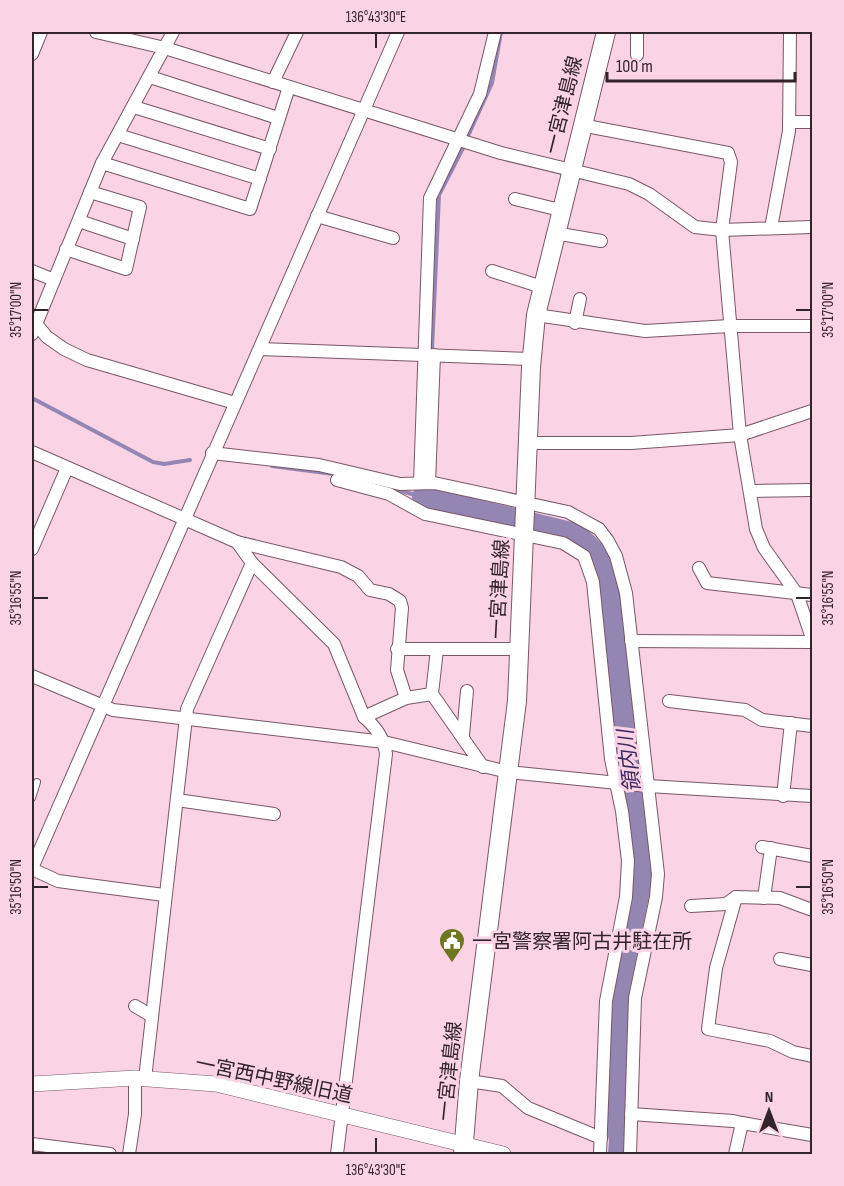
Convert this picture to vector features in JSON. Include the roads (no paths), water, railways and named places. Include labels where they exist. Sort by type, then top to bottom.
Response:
[{"type":"main road","name":"一宮津島線","points":[[463,1150],[469,1081],[517,701],[531,359],[536,315],[581,125],[606,32]]},
{"type":"street","points":[[32,54],[41,32]]},
{"type":"street","points":[[103,32],[151,38],[165,48],[363,108],[458,140],[570,171],[629,184],[649,194],[695,227],[722,230],[813,227]]},
{"type":"street","points":[[173,32],[102,163],[34,329],[64,349],[87,360],[235,403]]},
{"type":"street","points":[[273,82],[297,32]]},
{"type":"street","points":[[164,895],[58,882],[32,869],[398,32]]},
{"type":"street","points":[[425,483],[430,198],[480,94],[495,32]]},
{"type":"street","points":[[637,32],[637,55]]},
{"type":"street","points":[[771,228],[789,122],[789,32]]},
{"type":"street","points":[[150,77],[278,118]]},
{"type":"street","points":[[102,163],[250,209],[289,87]]},
{"type":"street","points":[[134,107],[270,149]]},
{"type":"street","points":[[789,122],[813,122]]},
{"type":"street","points":[[581,125],[728,153],[731,162],[722,230],[740,435],[756,529],[764,548],[797,594],[813,640],[631,641]]},
{"type":"street","points":[[118,135],[260,179]]},
{"type":"street","points":[[66,249],[126,269],[140,207],[90,192]]},
{"type":"street","points":[[515,199],[560,210]]},
{"type":"street","points":[[318,216],[393,238]]},
{"type":"street","points":[[79,220],[133,239]]},
{"type":"street","points":[[555,233],[601,241]]},
{"type":"street","points":[[32,271],[54,280]]},
{"type":"street","points":[[492,271],[542,287]]},
{"type":"street","points":[[575,323],[580,299]]},
{"type":"street","points":[[536,315],[575,323],[645,331],[730,326],[813,326]]},
{"type":"street","points":[[260,349],[531,359]]},
{"type":"street","points":[[527,443],[621,443],[740,435],[813,411]]},
{"type":"street","points":[[32,452],[237,542],[341,567],[358,576],[370,590],[388,594],[400,601],[402,608],[397,670],[406,698]]},
{"type":"street","points":[[213,453],[319,465],[400,484],[425,483],[525,502],[568,512],[584,519],[604,535],[622,573],[658,874],[656,897],[636,990],[630,1155]]},
{"type":"street","points":[[32,549],[67,468]]},
{"type":"street","points":[[337,480],[389,494],[425,514],[562,543],[584,556],[592,582],[611,759],[627,839],[627,897],[606,1001],[600,1155]]},
{"type":"street","points":[[751,491],[813,490]]},
{"type":"street","points":[[237,542],[252,564],[334,644],[364,717],[373,724],[384,742],[386,754],[337,1155]]},
{"type":"street","points":[[129,1155],[150,1014],[187,709],[252,564]]},
{"type":"street","points":[[699,568],[707,583],[813,595]]},
{"type":"street","points":[[397,649],[518,649]]},
{"type":"street","points":[[437,649],[432,694],[463,735],[483,767]]},
{"type":"street","points":[[32,676],[102,707],[186,720],[384,742],[508,772],[648,786],[783,796],[813,796]]},
{"type":"street","points":[[463,735],[467,691]]},
{"type":"street","points":[[364,717],[406,698],[432,694]]},
{"type":"street","points":[[669,701],[745,710],[762,720],[813,726]]},
{"type":"street","points":[[783,796],[791,723]]},
{"type":"street","points":[[177,800],[273,814]]},
{"type":"street","points":[[764,898],[766,847],[813,856]]},
{"type":"street","points":[[736,897],[716,968],[708,1029],[770,1041],[793,1052],[813,1056]]},
{"type":"street","points":[[691,906],[726,904],[736,897],[780,898],[813,910]]},
{"type":"street","points":[[780,959],[813,965]]},
{"type":"street","points":[[135,1006],[150,1014]]},
{"type":"street","name":"一宮西中野線旧道","points":[[32,1084],[140,1078],[216,1084],[342,1115],[463,1150],[503,1155]]},
{"type":"street","points":[[469,1081],[502,1086],[528,1108],[601,1138]]},
{"type":"street","points":[[631,1114],[733,1120],[813,1135]]},
{"type":"street","points":[[735,1155],[741,1123]]},
{"type":"street","points":[[32,1144],[110,1155]]},
{"type":"lane","points":[[32,798],[37,782]]},
{"type":"waterway","points":[[468,136],[492,83],[501,32]]},
{"type":"waterway","points":[[432,350],[439,195],[464,146]]},
{"type":"waterway","points":[[32,398],[153,462],[164,464],[190,460]]},
{"type":"waterway","points":[[272,466],[333,474]]},
{"type":"waterway","points":[[390,488],[423,497],[424,486]]},
{"type":"waterway","name":"領内川","points":[[423,497],[575,534],[596,556],[609,584],[642,876],[619,988],[615,1119],[620,1139],[619,1154]]},
{"type":"place","name":"一宮警察署阿古井駐在所","points":[[452,964]]}]
